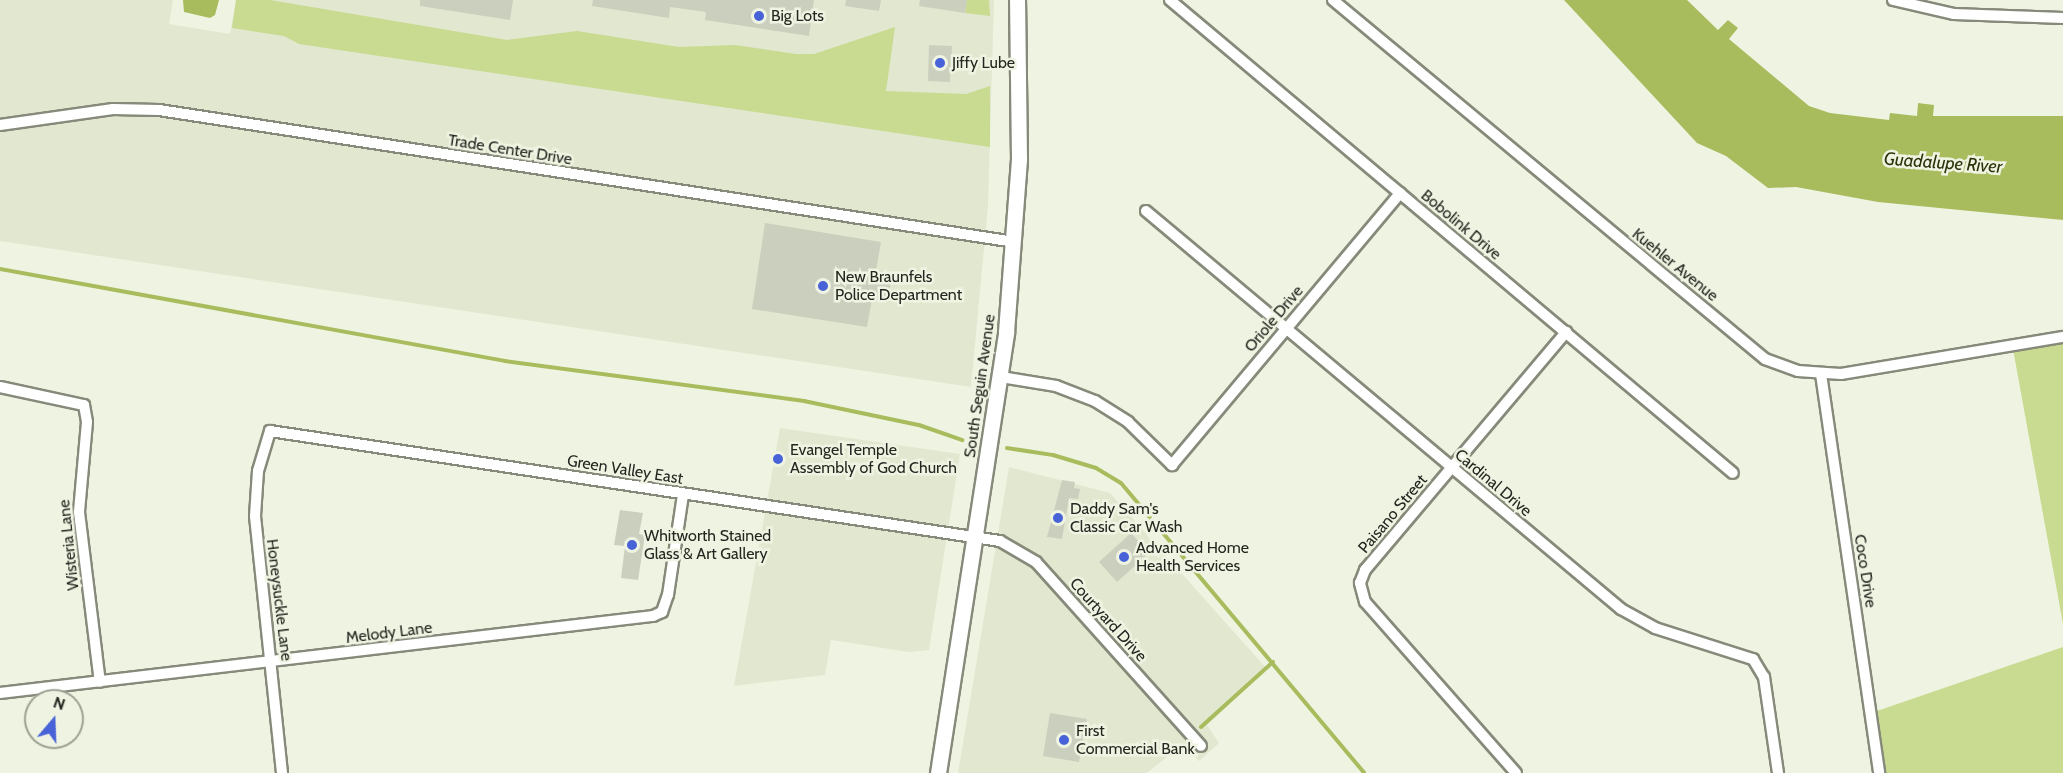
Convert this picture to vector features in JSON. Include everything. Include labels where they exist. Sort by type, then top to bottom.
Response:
[{"type":"main road","name":"South Seguin Avenue","points":[[938,773],[1001,376],[1015,242],[1020,103],[1017,0]]},
{"type":"street","name":"Bobolink Drive","points":[[1170,0],[1733,473]]},
{"type":"street","name":"Kuehler Avenue","points":[[1333,0],[1765,359],[1821,374],[1855,373],[2063,337]]},
{"type":"street","points":[[1893,0],[1954,14],[2063,18]]},
{"type":"street","name":"Trade Center Drive","points":[[0,124],[113,109],[159,110],[1015,242]]},
{"type":"street","name":"Oriole Drive","points":[[1001,376],[1056,386],[1095,401],[1128,422],[1172,465],[1400,193]]},
{"type":"street","name":"Cardinal Drive","points":[[1146,212],[1621,609],[1655,628],[1753,659],[1764,677],[1778,773]]},
{"type":"street","name":"Paisano Street","points":[[1516,773],[1360,592],[1365,570],[1566,332]]},
{"type":"street","name":"Coco Drive","points":[[1821,374],[1879,773]]},
{"type":"street","name":"Wisteria Lane","points":[[0,387],[84,405],[87,422],[79,512],[100,682]]},
{"type":"street","name":"Green Valley East","points":[[269,432],[977,537]]},
{"type":"street","name":"Honeysuckle Lane","points":[[269,432],[256,478],[255,516],[282,773]]},
{"type":"street","name":"Melody Lane","points":[[0,693],[653,616],[662,612],[668,595],[683,495]]},
{"type":"street","name":"Courtyard Drive","points":[[977,537],[1000,541],[1028,555],[1201,746]]},
{"type":"shaded area","points":[[0,0],[173,0],[169,24],[230,34],[236,0],[994,0],[988,206],[971,387],[0,241]]},
{"type":"shaded area","points":[[236,0],[270,0],[507,40],[577,31],[679,47],[735,45],[796,54],[814,54],[895,27],[886,91],[966,94],[990,86],[990,147],[299,44],[284,36],[232,28]]},
{"type":"shaded area","points":[[967,0],[989,0],[990,16],[965,13]]},
{"type":"shaded area","points":[[2063,341],[2063,624],[2013,349]]},
{"type":"shaded area","points":[[780,428],[960,454],[929,650],[909,652],[831,640],[825,675],[734,686]]},
{"type":"shaded area","points":[[1009,467],[1110,493],[1267,669],[1207,725],[1219,743],[1199,761],[1183,744],[1147,773],[958,773]]},
{"type":"shaded area","points":[[2063,647],[2063,773],[1886,773],[1877,711]]},
{"type":"water","points":[[183,0],[219,0],[215,15],[210,18],[184,12]]},
{"type":"water","name":"Guadalupe River","points":[[1564,0],[1687,0],[1718,30],[1728,20],[1738,28],[1729,39],[1809,106],[1830,113],[1889,120],[1890,113],[1917,116],[1918,103],[1934,105],[1933,116],[2063,116],[2063,220],[1878,202],[1796,187],[1768,188],[1726,156],[1697,143]]},
{"type":"building","points":[[420,0],[513,0],[510,20],[420,6]]},
{"type":"building","name":"Big Lots","points":[[593,0],[814,0],[809,36],[705,20],[706,12],[670,7],[669,18],[592,6]]},
{"type":"building","points":[[846,0],[881,0],[879,11],[845,6]]},
{"type":"building","points":[[920,0],[967,0],[965,13],[919,6]]},
{"type":"building","name":"Jiffy Lube","points":[[929,45],[952,46],[950,82],[928,81]]},
{"type":"building","name":"New Braunfels Police Department","points":[[765,223],[881,242],[876,270],[892,273],[888,302],[872,299],[867,327],[752,309]]},
{"type":"building","name":"Daddy Sam's Classic Car Wash","points":[[1062,480],[1075,482],[1074,488],[1080,489],[1078,499],[1069,498],[1062,539],[1047,537]]},
{"type":"building","name":"Whitworth Stained Glass & Art Gallery","points":[[620,510],[643,513],[639,534],[645,535],[638,580],[621,578],[625,546],[614,545]]},
{"type":"building","name":"Advanced Home Health Services","points":[[1131,533],[1149,553],[1117,582],[1099,562]]},
{"type":"building","name":"First Commercial Bank","points":[[1050,713],[1087,719],[1079,762],[1043,756]]},
{"type":"waterway","points":[[0,269],[505,361],[804,401],[919,425],[962,440]]},
{"type":"waterway","points":[[1007,448],[1053,455],[1096,468],[1121,483],[1364,773]]},
{"type":"waterway","points":[[1201,727],[1273,662]]},
{"type":"place","name":"Big Lots","points":[[759,16]]},
{"type":"place","name":"Jiffy Lube","points":[[940,63]]},
{"type":"place","name":"New Braunfels Police Department","points":[[823,286]]},
{"type":"place","name":"Evangel Temple Assembly of God Church","points":[[778,459]]},
{"type":"place","name":"Daddy Sam's Classic Car Wash","points":[[1058,518]]},
{"type":"place","name":"Whitworth Stained Glass & Art Gallery","points":[[632,545]]},
{"type":"place","name":"Advanced Home Health Services","points":[[1124,557]]},
{"type":"place","name":"First Commercial Bank","points":[[1064,740]]}]
